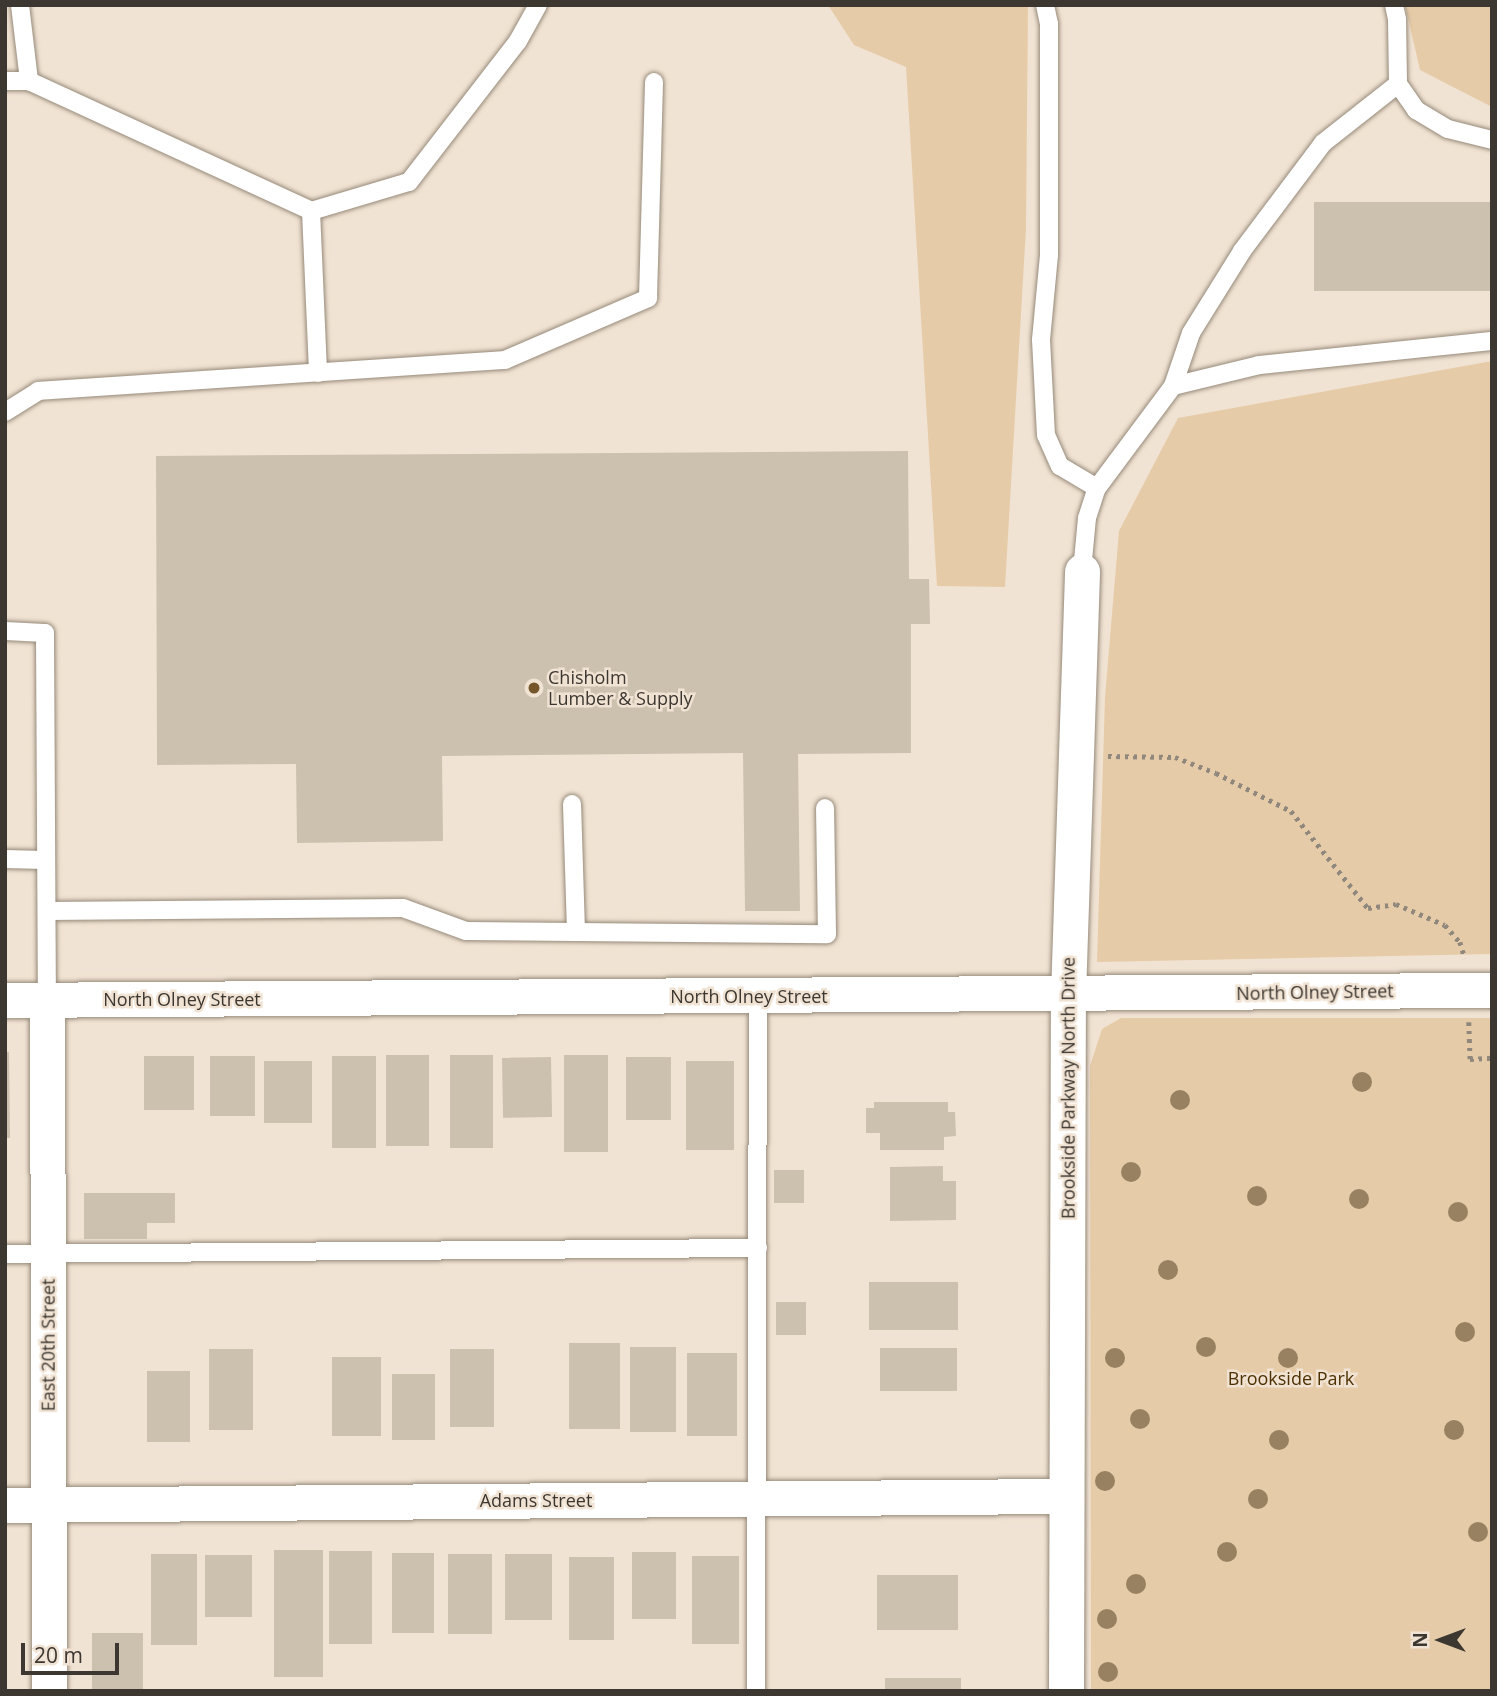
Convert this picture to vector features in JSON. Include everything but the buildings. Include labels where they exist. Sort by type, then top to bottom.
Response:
[{"type":"street","name":"Brookside Parkway North Drive","points":[[1066,1691],[1068,995],[1083,571]]},
{"type":"street","name":"North Olney Street","points":[[5,1000],[1068,995],[1480,979]]},
{"type":"street","name":"East 20th Street","points":[[47,1000],[49,1691]]},
{"type":"street","name":"Adams Street","points":[[5,1505],[1066,1496]]},
{"type":"lane","points":[[20,5],[29,81]]},
{"type":"lane","points":[[5,81],[29,81],[311,211],[409,182],[518,41],[538,5]]},
{"type":"lane","points":[[1045,5],[1049,24],[1049,255],[1041,340],[1046,435],[1060,466],[1097,488]]},
{"type":"lane","points":[[1394,5],[1397,19],[1398,84],[1416,110],[1448,129],[1492,140]]},
{"type":"lane","points":[[5,412],[38,391],[505,360],[648,298],[654,82]]},
{"type":"lane","name":"Brookside Parkway North Drive","points":[[1083,571],[1087,518],[1097,488],[1173,386],[1191,333],[1242,251],[1323,143],[1398,84]]},
{"type":"lane","points":[[311,211],[318,373]]},
{"type":"lane","points":[[1173,386],[1259,365],[1492,341]]},
{"type":"lane","points":[[5,631],[45,633],[47,1000]]},
{"type":"lane","points":[[572,804],[576,932]]},
{"type":"lane","points":[[47,911],[403,908],[467,931],[827,934],[825,808]]},
{"type":"lane","points":[[5,859],[45,860]]},
{"type":"lane","points":[[756,1691],[758,996]]},
{"type":"lane","points":[[5,1254],[758,1248]]},
{"type":"path","points":[[1123,756],[1175,757],[1216,773],[1292,811],[1368,908],[1396,904],[1446,925],[1460,942],[1480,979]]},
{"type":"path","points":[[1469,1018],[1471,1059],[1492,1058]]},
{"type":"green space","points":[[828,5],[1028,5],[1026,228],[1005,587],[937,586],[906,67],[854,45]]},
{"type":"green space","points":[[1405,5],[1492,5],[1492,107],[1420,70]]},
{"type":"green space","points":[[1492,361],[1492,954],[1097,962],[1105,697],[1119,531],[1178,418]]},
{"type":"green space","name":"Brookside Park","points":[[1121,1018],[1492,1018],[1492,1691],[1091,1691],[1090,1066],[1102,1029]]},
{"type":"place","name":"Chisholm Lumber & Supply","points":[[534,688]]}]
